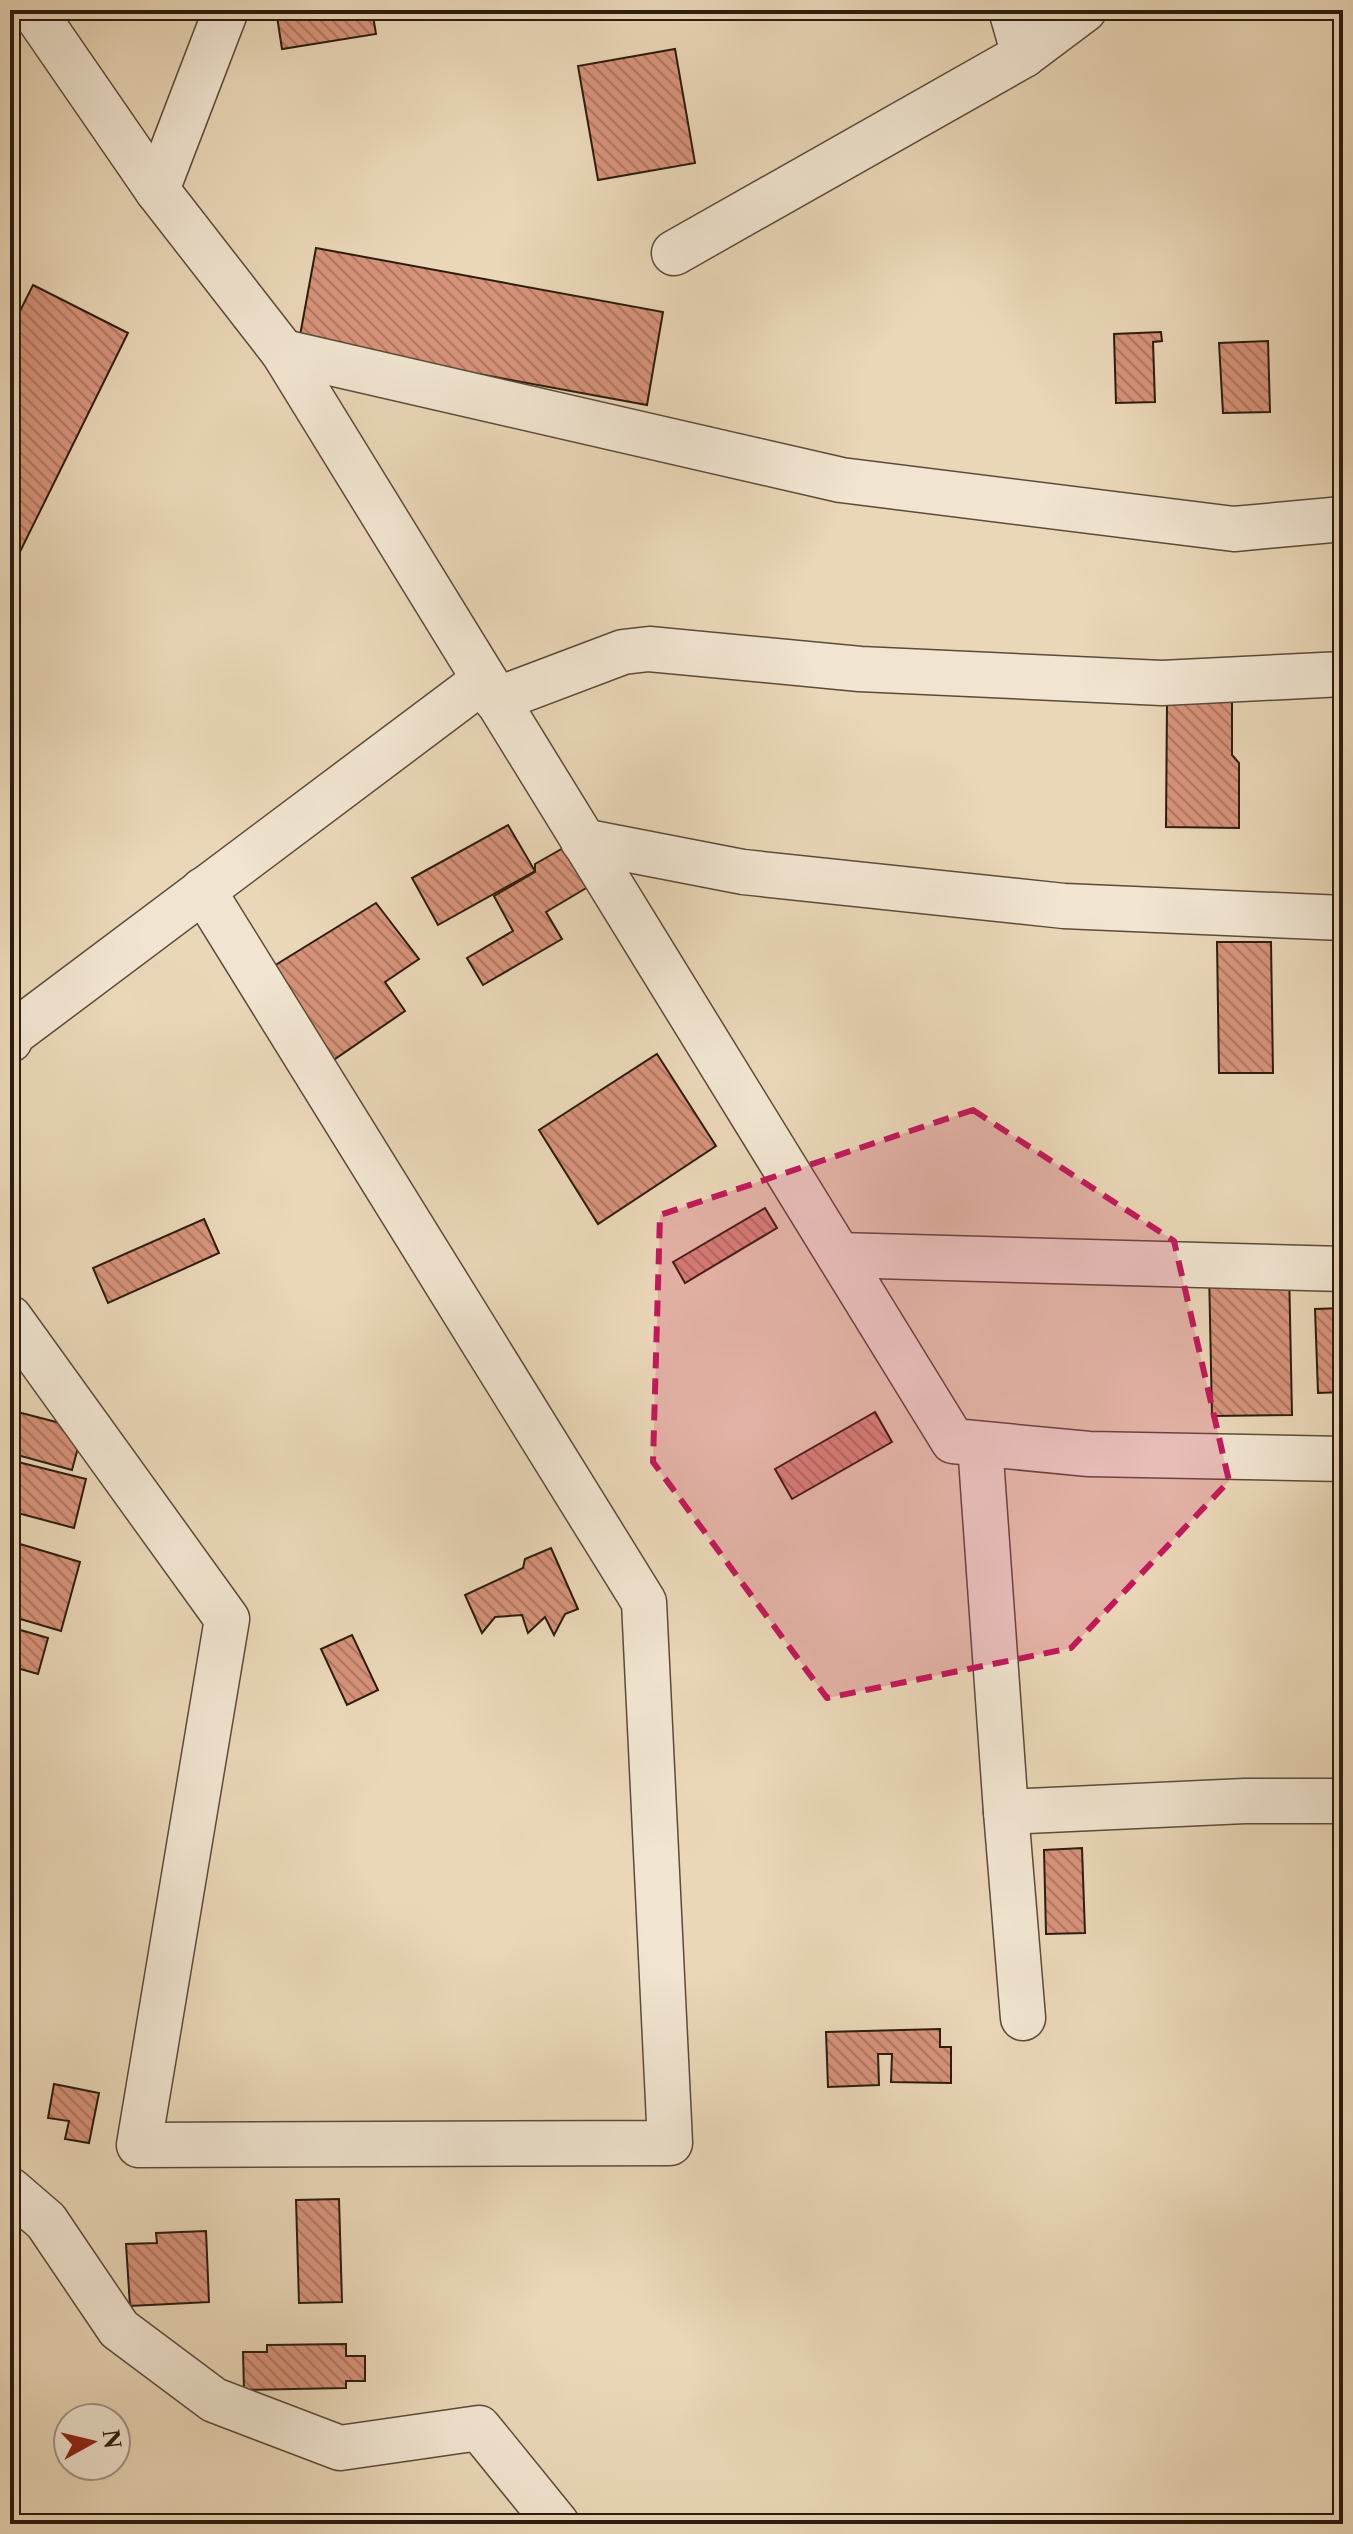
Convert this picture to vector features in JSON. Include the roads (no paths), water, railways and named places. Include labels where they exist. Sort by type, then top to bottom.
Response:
[{"type":"street","points":[[33,10],[157,190],[283,352],[953,1441],[1089,1454],[1343,1459]]},
{"type":"street","points":[[157,190],[226,10]]},
{"type":"street","points":[[1011,10],[1024,55]]},
{"type":"street","points":[[674,253],[1024,55],[1084,10]]},
{"type":"street","points":[[283,352],[841,480],[1234,529],[1343,519]]},
{"type":"street","points":[[10,1040],[11,1035],[203,890],[490,690],[623,652],[649,649],[860,669],[1162,683],[1343,674]]},
{"type":"street","points":[[583,841],[743,872],[1064,906],[1343,918]]},
{"type":"street","points":[[10,1318],[227,1619],[139,2145],[670,2143],[644,1602],[203,890]]},
{"type":"street","points":[[839,1255],[1343,1269]]},
{"type":"street","points":[[980,1444],[1023,2018]]},
{"type":"street","points":[[1006,1812],[1245,1801],[1343,1801]]},
{"type":"street","points":[[10,2190],[46,2221],[119,2329],[214,2400],[340,2448],[479,2428],[557,2524]]}]
